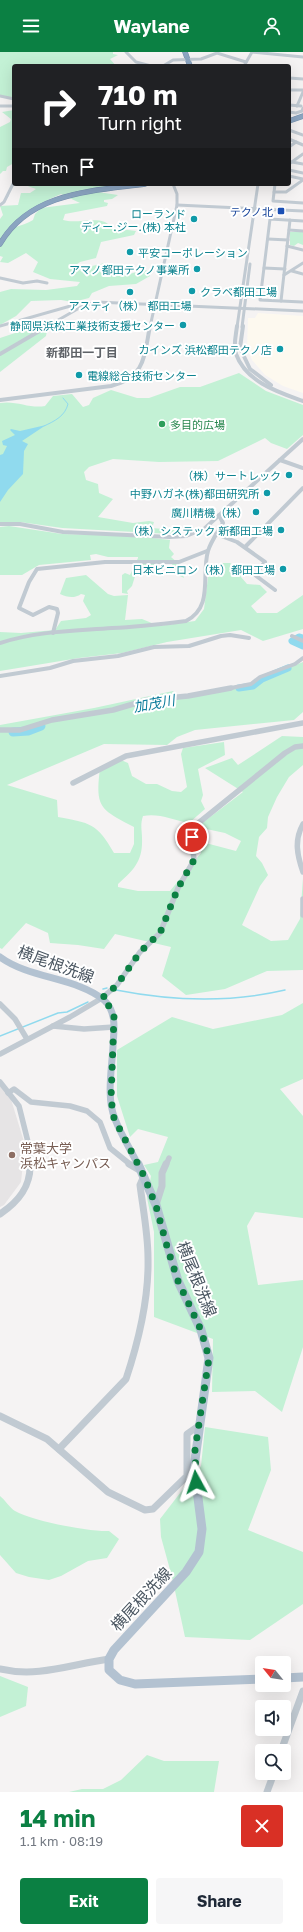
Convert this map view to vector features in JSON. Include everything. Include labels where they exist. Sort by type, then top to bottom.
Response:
[{"type":"highway","points":[[182,52],[189,64]]},
{"type":"highway","points":[[185,52],[186,64]]},
{"type":"highway","points":[[300,119],[303,116]]},
{"type":"highway","points":[[0,244],[17,221],[53,199],[76,192],[128,186]]},
{"type":"main road","name":"横尾根洗線","points":[[0,957],[11,965],[87,991],[102,998],[109,1006],[114,1016],[111,1099],[114,1118],[156,1206],[178,1281],[201,1330],[209,1358],[207,1380],[197,1426],[194,1467],[202,1529],[199,1552],[186,1572],[118,1645],[109,1659]]},
{"type":"main road","points":[[109,1659],[109,1670],[121,1683],[135,1684],[255,1679]]},
{"type":"main road","points":[[291,1678],[303,1677]]},
{"type":"street","points":[[126,52],[136,62],[144,64]]},
{"type":"street","points":[[167,64],[172,61],[206,58],[217,54],[246,62],[252,52],[303,57]]},
{"type":"street","points":[[291,78],[303,80]]},
{"type":"street","points":[[291,90],[303,91],[297,106]]},
{"type":"street","points":[[0,96],[12,99]]},
{"type":"street","points":[[291,105],[303,108]]},
{"type":"street","points":[[0,106],[12,106]]},
{"type":"street","points":[[291,108],[303,108]]},
{"type":"street","points":[[291,112],[296,113],[303,108]]},
{"type":"street","points":[[291,131],[303,135]]},
{"type":"street","points":[[291,140],[303,145]]},
{"type":"street","points":[[291,146],[296,142]]},
{"type":"street","points":[[291,162],[303,154]]},
{"type":"street","points":[[291,163],[303,164]]},
{"type":"street","points":[[291,170],[303,173]]},
{"type":"street","points":[[291,177],[303,180]]},
{"type":"street","points":[[274,192],[286,192],[303,180]]},
{"type":"street","points":[[0,205],[4,202],[12,184]]},
{"type":"street","points":[[0,400],[111,386],[131,379],[141,369],[177,205],[174,186]]},
{"type":"street","points":[[259,186],[239,308],[235,345],[236,354],[244,371],[268,388],[303,401]]},
{"type":"street","points":[[275,186],[273,200],[303,203]]},
{"type":"street","points":[[297,202],[303,197]]},
{"type":"street","points":[[177,205],[303,211]]},
{"type":"street","points":[[255,209],[240,348],[246,364],[257,376],[270,385],[303,398]]},
{"type":"street","points":[[303,221],[270,219],[260,300],[303,302],[303,296]]},
{"type":"street","points":[[281,300],[290,220]]},
{"type":"street","points":[[289,230],[303,230]]},
{"type":"street","points":[[268,239],[288,240]]},
{"type":"street","points":[[287,246],[303,250]]},
{"type":"street","points":[[284,275],[303,263]]},
{"type":"street","points":[[264,268],[284,268]]},
{"type":"street","points":[[292,271],[303,274]]},
{"type":"street","points":[[0,278],[23,283],[37,281],[47,283]]},
{"type":"street","points":[[0,325],[12,324],[90,300],[93,303]]},
{"type":"street","points":[[0,354],[81,306],[103,301],[303,311]]},
{"type":"street","points":[[0,524],[20,524],[63,532],[178,537],[200,531],[303,439]]},
{"type":"street","points":[[280,460],[303,468]]},
{"type":"street","points":[[245,547],[303,488]]},
{"type":"street","points":[[0,643],[21,636],[191,620],[196,616],[202,605],[206,589],[205,569],[208,551],[223,523],[219,515]]},
{"type":"street","points":[[216,534],[245,547],[266,562],[255,575],[274,590]]},
{"type":"street","points":[[53,633],[58,613],[57,609],[50,607],[36,615],[31,615],[19,608],[34,572],[38,568],[105,562],[179,562],[208,551]]},
{"type":"street","points":[[0,676],[50,668],[74,661],[118,656],[154,647],[189,646],[221,636],[230,635],[249,638]]},
{"type":"street","points":[[292,636],[301,640]]},
{"type":"street","points":[[0,730],[20,730],[52,720],[113,710],[147,700],[188,696],[251,684],[260,677],[295,664],[303,658]]},
{"type":"street","points":[[73,783],[126,756],[303,723]]},
{"type":"street","points":[[0,1054],[102,998],[117,985],[140,952],[160,933],[178,888],[194,860],[191,829],[285,753],[295,747],[303,746]]},
{"type":"street","points":[[303,824],[298,835],[297,844],[297,855],[303,872]]},
{"type":"street","points":[[303,899],[303,915]]},
{"type":"street","points":[[0,1004],[15,1019],[27,1039]]},
{"type":"street","points":[[53,1026],[84,1029],[114,1027]]},
{"type":"street","points":[[0,1082],[19,1106],[29,1146],[30,1171],[25,1190],[20,1198],[11,1207],[0,1214]]},
{"type":"street","points":[[8,1093],[14,1089],[31,1102],[70,1106],[87,1111],[100,1122],[110,1148],[142,1174],[140,1185],[148,1273],[147,1295],[131,1365],[126,1379],[59,1449]]},
{"type":"street","points":[[156,1206],[162,1186],[162,1173],[169,1158]]},
{"type":"street","points":[[0,1416],[47,1439],[108,1492],[144,1510],[153,1508],[186,1476],[186,1434],[197,1426]]},
{"type":"street","points":[[0,1669],[13,1673],[38,1673],[92,1660],[109,1659]]},
{"type":"street","points":[[284,1744],[303,1691]]},
{"type":"street","points":[[267,1792],[271,1780]]},
{"type":"shaded area","name":"カインズ 浜松都田テクノ店","points":[[258,313],[303,316],[303,393],[283,386],[265,375],[252,360],[247,348],[248,318],[255,318]]},
{"type":"shaded area","name":"常葉大学 浜松キャンパス","points":[[0,1086],[10,1096],[25,1145],[21,1182],[4,1205],[0,1207]]},
{"type":"green space","points":[[0,52],[113,52],[113,54],[118,55],[110,59],[114,64],[12,64],[12,99],[0,97]]},
{"type":"green space","points":[[12,110],[12,164],[7,167],[6,171],[3,171],[0,174],[0,127],[10,122],[11,119],[2,112]]},
{"type":"green space","points":[[28,186],[126,186],[98,192],[118,195],[112,199],[104,200],[104,202],[108,203],[107,206],[65,214],[63,220],[96,220],[108,224],[112,228],[136,231],[134,235],[101,242],[96,258],[80,262],[73,267],[75,270],[105,263],[129,274],[145,270],[150,272],[150,276],[136,284],[109,286],[92,293],[89,298],[73,302],[61,300],[31,301],[16,316],[0,325],[0,292],[11,289],[46,290],[77,286],[80,282],[50,279],[33,272],[38,262],[26,253],[8,263],[0,262],[3,257],[0,256],[0,219],[3,215],[0,206],[18,205],[21,193],[30,193],[36,189]],"holes":[[[61,194],[80,203],[41,208],[35,214],[33,220],[13,228],[6,233],[30,210]]]},
{"type":"green space","points":[[290,232],[303,232],[303,245],[298,243],[294,246],[290,245]]},
{"type":"green space","points":[[30,328],[40,328],[47,331],[46,336],[0,372],[0,338]]},
{"type":"green space","points":[[239,373],[266,391],[303,405],[303,435],[287,449],[271,443],[265,438],[218,461],[159,462],[113,459],[89,467],[84,472],[86,480],[98,484],[99,493],[113,499],[98,517],[133,523],[149,521],[154,522],[152,528],[175,530],[171,534],[62,528],[20,522],[0,523],[0,403],[6,402],[39,407],[45,406],[53,396],[72,394],[83,407],[89,405],[93,398],[111,390],[137,398],[149,398],[180,387],[200,387]]},
{"type":"green space","points":[[9,526],[62,534],[135,536],[170,540],[169,548],[174,554],[171,557],[179,564],[184,578],[176,574],[175,568],[171,563],[154,563],[154,568],[148,574],[146,572],[148,570],[144,569],[136,573],[132,586],[127,591],[128,594],[122,593],[122,575],[125,573],[130,575],[138,557],[108,557],[96,554],[90,555],[91,560],[39,565],[22,575],[0,575],[0,527]]},
{"type":"green space","points":[[221,563],[230,563],[242,572],[241,577],[247,584],[260,585],[267,592],[251,606],[257,613],[277,613],[303,595],[303,629],[263,641],[241,630],[167,642],[122,653],[79,658],[0,671],[0,632],[21,633],[55,630],[61,621],[86,618],[91,615],[83,601],[85,595],[81,594],[76,597],[70,597],[60,594],[66,578],[86,575],[108,594],[114,596],[128,595],[125,620],[142,619],[159,626],[195,621],[204,609],[209,570]]},
{"type":"green space","points":[[303,662],[303,712],[294,720],[195,730],[177,737],[167,745],[104,744],[7,785],[57,800],[58,817],[78,821],[92,826],[103,836],[114,853],[130,853],[134,844],[134,827],[114,816],[102,806],[98,792],[100,768],[121,760],[128,763],[132,776],[146,784],[157,784],[172,791],[181,792],[187,787],[181,754],[183,748],[224,742],[225,755],[198,769],[203,795],[201,801],[205,809],[189,823],[155,815],[143,816],[141,825],[142,846],[139,859],[129,874],[118,884],[118,887],[138,891],[170,891],[201,853],[198,841],[236,851],[241,841],[225,833],[197,827],[243,792],[205,768],[232,758],[238,765],[282,736],[303,737],[303,765],[289,777],[277,797],[268,817],[267,828],[259,837],[256,856],[262,863],[268,875],[260,886],[242,925],[271,941],[288,940],[300,919],[303,878],[303,970],[267,971],[225,989],[186,995],[162,976],[171,947],[115,934],[104,949],[50,943],[48,933],[26,923],[2,949],[0,948],[0,725],[94,708],[173,691],[177,697],[251,683]]},
{"type":"green space","points":[[303,1003],[303,1079],[280,1089],[303,1116],[303,1218],[255,1212],[247,1226],[258,1285],[303,1280],[303,1347],[282,1412],[255,1391],[212,1392],[213,1339],[154,1317],[154,1232],[147,1198],[151,1176],[144,1165],[158,1162],[168,1137],[138,1129],[130,1137],[117,1096],[117,1050],[172,1017],[213,1029],[282,1015]]},
{"type":"green space","points":[[205,1427],[268,1437],[271,1470],[248,1530],[303,1552],[303,1604],[250,1640],[185,1637],[172,1577],[161,1537],[160,1519],[201,1466]]},
{"type":"green space","points":[[0,1496],[13,1510],[23,1515],[61,1525],[89,1530],[109,1531],[119,1539],[107,1558],[88,1561],[61,1576],[49,1580],[29,1577],[16,1573],[0,1555]]},
{"type":"green space","points":[[0,1676],[28,1687],[26,1706],[0,1717]]},
{"type":"green space","points":[[147,1755],[164,1761],[219,1761],[214,1792],[69,1792],[82,1789],[103,1789],[121,1780]]},
{"type":"water","points":[[46,425],[22,441],[28,444],[24,451],[23,474],[8,490],[0,502],[0,455],[3,454],[7,446],[3,445],[2,441],[15,435],[10,430],[11,429],[20,431]]},
{"type":"waterway","points":[[3,204],[8,196]]},
{"type":"waterway","points":[[44,426],[56,420],[65,412],[68,404],[63,398]]},
{"type":"waterway","name":"加茂川","points":[[303,638],[299,637],[292,641],[303,646]]},
{"type":"waterway","name":"加茂川","points":[[239,688],[253,686],[262,679],[288,668]]},
{"type":"waterway","name":"加茂川","points":[[13,732],[28,731],[41,726]]},
{"type":"waterway","points":[[103,989],[107,988]]},
{"type":"waterway","points":[[116,990],[137,994],[200,999],[243,997],[285,990]]},
{"type":"waterway","points":[[0,1036],[58,1013],[67,1012],[88,1002]]},
{"type":"place","name":"テクノ北","points":[[281,211]]},
{"type":"place","name":"ローランド ディー.ジー.(株) 本社","points":[[194,219]]},
{"type":"place","name":"平安コーポレーション","points":[[130,252]]},
{"type":"place","name":"アマノ都田テクノ事業所","points":[[197,269]]},
{"type":"place","name":"クラベ都田工場","points":[[192,291]]},
{"type":"place","name":"アスティ（株） 都田工場","points":[[130,292]]},
{"type":"place","name":"静岡県浜松工業技術支援センター","points":[[183,325]]},
{"type":"place","name":"カインズ 浜松都田テクノ店","points":[[280,349]]},
{"type":"place","name":"電線総合技術センター","points":[[79,375]]},
{"type":"place","name":"多目的広場","points":[[162,424]]},
{"type":"place","name":"（株）サートレック","points":[[289,475]]},
{"type":"place","name":"中野ハガネ(株)都田研究所","points":[[267,493]]},
{"type":"place","name":"廣川精機（株）","points":[[256,512]]},
{"type":"place","name":"（株）システック 新都田工場","points":[[281,530]]},
{"type":"place","name":"日本ビニロン（株）都田工場","points":[[283,569]]},
{"type":"place","name":"常葉大学 浜松キャンパス","points":[[12,1155]]},
{"type":"district","name":"新都田一丁目","points":[[82,352]]},
{"type":"route","points":[[192,837],[194,860],[183,877],[160,933],[140,952],[117,985],[102,998],[109,1006],[114,1016],[111,1099],[114,1118],[144,1176],[156,1206],[178,1281],[201,1330],[209,1358],[207,1380],[197,1426],[194,1467],[196,1482]]}]
